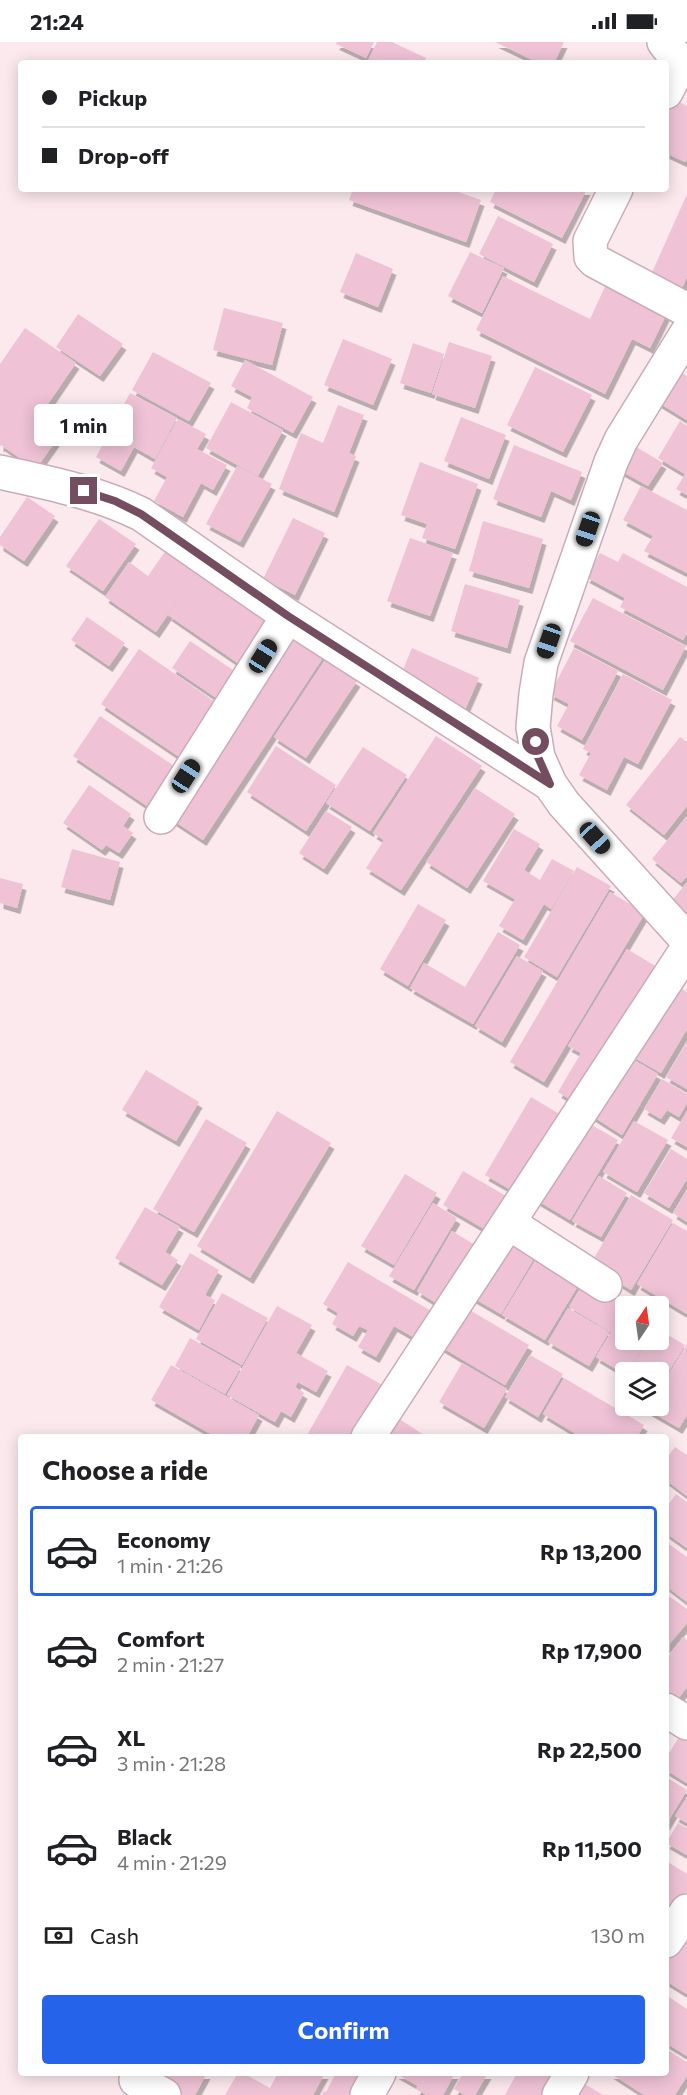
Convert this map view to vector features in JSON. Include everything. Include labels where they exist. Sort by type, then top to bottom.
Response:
[{"type":"street","points":[[614,192],[590,241],[591,257],[687,310]]},
{"type":"street","points":[[687,333],[621,440],[611,462],[541,663],[533,727],[538,757],[550,784],[564,804],[687,940]]},
{"type":"street","points":[[0,472],[84,491],[115,501],[141,514],[288,616],[550,784]]},
{"type":"street","points":[[161,817],[288,616]]},
{"type":"street","points":[[370,1434],[687,950]]},
{"type":"street","points":[[509,1223],[605,1285]]},
{"type":"street","points":[[669,1712],[687,1724]]},
{"type":"street","points":[[669,1937],[687,1911]]},
{"type":"street","points":[[367,2095],[377,2076]]},
{"type":"street","points":[[559,2095],[570,2076]]},
{"type":"street","points":[[136,2080],[164,2095]]},
{"type":"building","points":[[337,42],[374,42],[366,58],[336,44]]},
{"type":"building","points":[[377,42],[392,42],[426,58],[425,60],[368,60]]},
{"type":"building","points":[[495,42],[564,42],[555,60],[533,60]]},
{"type":"building","points":[[674,99],[687,106],[687,159],[685,162],[669,154],[669,109]]},
{"type":"building","points":[[352,192],[458,192],[481,200],[466,242],[349,200]]},
{"type":"building","points":[[495,192],[585,192],[562,238],[490,202]]},
{"type":"building","points":[[687,194],[687,276],[681,291],[650,277]]},
{"type":"building","points":[[498,216],[553,244],[534,282],[479,254]]},
{"type":"building","points":[[470,252],[504,268],[482,313],[448,296]]},
{"type":"building","points":[[356,253],[393,269],[378,307],[340,292]]},
{"type":"building","points":[[503,276],[590,319],[609,278],[669,309],[650,348],[632,339],[605,394],[476,330]]},
{"type":"building","points":[[224,308],[283,323],[272,365],[213,350]]},
{"type":"building","points":[[78,314],[123,344],[100,376],[56,347]]},
{"type":"building","points":[[25,328],[76,363],[41,414],[64,429],[36,469],[1,445],[0,447],[0,364]]},
{"type":"building","points":[[343,339],[392,359],[373,405],[324,385]]},
{"type":"building","points":[[449,342],[492,356],[475,408],[432,394]]},
{"type":"building","points":[[413,343],[444,354],[431,393],[400,383]]},
{"type":"building","points":[[153,352],[211,383],[189,421],[132,390]]},
{"type":"building","points":[[245,360],[313,397],[293,433],[247,408],[252,397],[231,386]]},
{"type":"building","points":[[535,367],[592,395],[563,452],[507,425]]},
{"type":"building","points":[[675,369],[687,376],[687,420],[656,401]]},
{"type":"building","points":[[130,393],[177,418],[155,459],[134,447],[121,471],[96,457]]},
{"type":"building","points":[[231,402],[283,430],[258,476],[206,448]]},
{"type":"building","points":[[338,405],[364,415],[349,453],[356,456],[334,512],[279,489],[301,433],[323,443]]},
{"type":"building","points":[[461,417],[506,435],[489,479],[444,461]]},
{"type":"building","points":[[178,419],[206,434],[197,449],[227,465],[213,490],[201,483],[183,517],[154,501],[167,477],[151,468]]},
{"type":"building","points":[[680,421],[687,426],[687,495],[676,489],[685,474],[658,458]]},
{"type":"building","points":[[514,445],[582,472],[571,500],[551,491],[541,517],[493,499]]},
{"type":"building","points":[[633,445],[663,463],[648,486],[618,469]]},
{"type":"building","points":[[420,462],[478,484],[455,549],[422,538],[427,524],[401,515]]},
{"type":"building","points":[[237,466],[272,484],[240,542],[206,524]]},
{"type":"building","points":[[641,486],[687,510],[687,573],[644,551],[653,536],[623,520]]},
{"type":"building","points":[[27,497],[55,516],[24,561],[0,545],[0,537]]},
{"type":"building","points":[[293,518],[325,533],[295,595],[263,579]]},
{"type":"building","points":[[99,519],[136,544],[103,591],[66,566]]},
{"type":"building","points":[[483,521],[543,539],[529,588],[469,571]]},
{"type":"building","points":[[410,538],[453,553],[430,616],[387,601]]},
{"type":"building","points":[[171,543],[281,621],[248,670],[168,615],[191,580],[156,632],[105,597],[129,562],[148,576]]},
{"type":"building","points":[[600,553],[618,562],[623,553],[687,587],[687,633],[683,640],[620,607],[625,598],[586,577]]},
{"type":"building","points":[[465,584],[520,600],[507,648],[451,631]]},
{"type":"building","points":[[593,598],[686,646],[663,690],[570,641]]},
{"type":"building","points":[[87,617],[125,643],[109,666],[71,640]]},
{"type":"building","points":[[292,627],[328,650],[203,840],[168,817]]},
{"type":"building","points":[[190,641],[239,674],[221,701],[172,668]]},
{"type":"building","points":[[412,648],[479,678],[464,712],[398,682]]},
{"type":"building","points":[[574,648],[618,671],[582,740],[557,726],[569,704],[550,694]]},
{"type":"building","points":[[139,649],[224,708],[187,762],[101,704]]},
{"type":"building","points":[[325,660],[357,681],[306,758],[274,737]]},
{"type":"building","points":[[623,674],[672,700],[638,764],[624,757],[607,790],[579,775],[591,753],[583,749]]},
{"type":"building","points":[[100,716],[183,772],[156,812],[73,756]]},
{"type":"building","points":[[436,736],[482,766],[401,890],[366,868],[384,840],[373,833]]},
{"type":"building","points":[[680,737],[687,742],[687,806],[664,835],[626,805]]},
{"type":"building","points":[[276,746],[336,785],[306,831],[247,792]]},
{"type":"building","points":[[363,747],[407,775],[370,831],[326,803]]},
{"type":"building","points":[[89,785],[131,814],[123,826],[133,833],[119,853],[106,845],[102,850],[63,823]]},
{"type":"building","points":[[475,788],[515,814],[467,888],[426,862]]},
{"type":"building","points":[[326,811],[352,827],[324,869],[299,853]]},
{"type":"building","points":[[687,816],[687,876],[681,883],[652,859]]},
{"type":"building","points":[[514,829],[540,844],[524,870],[540,880],[552,859],[574,871],[551,909],[544,904],[523,940],[499,926],[515,899],[483,881]]},
{"type":"building","points":[[72,849],[120,862],[110,900],[61,887]]},
{"type":"building","points":[[577,867],[611,886],[557,977],[524,957]]},
{"type":"building","points":[[0,878],[23,884],[17,908],[0,903]]},
{"type":"building","points":[[687,882],[687,915],[671,902]]},
{"type":"building","points":[[610,892],[645,913],[544,1082],[510,1062]]},
{"type":"building","points":[[418,904],[446,920],[408,986],[380,969]]},
{"type":"building","points":[[498,932],[520,945],[473,1024],[410,988],[424,963],[465,987]]},
{"type":"building","points":[[627,949],[664,971],[583,1107],[558,1092],[581,1053],[568,1046]]},
{"type":"building","points":[[517,956],[543,971],[502,1042],[475,1026]]},
{"type":"building","points":[[669,981],[687,992],[687,1029],[661,1073],[626,1053]]},
{"type":"building","points":[[687,1042],[687,1089],[666,1077]]},
{"type":"building","points":[[624,1054],[658,1074],[622,1135],[589,1114]]},
{"type":"building","points":[[146,1070],[199,1102],[176,1141],[122,1110]]},
{"type":"building","points":[[662,1079],[687,1094],[687,1103],[679,1117],[667,1110],[661,1119],[644,1109]]},
{"type":"building","points":[[531,1097],[568,1119],[522,1196],[485,1175]]},
{"type":"building","points":[[277,1111],[331,1143],[250,1278],[197,1246]]},
{"type":"building","points":[[687,1111],[687,1147],[671,1138]]},
{"type":"building","points":[[206,1119],[247,1143],[194,1232],[153,1209]]},
{"type":"building","points":[[583,1120],[618,1140],[570,1220],[535,1199]]},
{"type":"building","points":[[634,1121],[668,1140],[637,1192],[603,1172]]},
{"type":"building","points":[[671,1149],[687,1159],[687,1179],[669,1208],[644,1193]]},
{"type":"building","points":[[463,1171],[513,1200],[493,1234],[443,1205]]},
{"type":"building","points":[[405,1174],[437,1193],[394,1265],[361,1246]]},
{"type":"building","points":[[599,1176],[627,1193],[601,1237],[572,1221]]},
{"type":"building","points":[[687,1189],[687,1222],[673,1213]]},
{"type":"building","points":[[631,1195],[673,1220],[631,1290],[590,1265]]},
{"type":"building","points":[[433,1203],[457,1218],[414,1290],[389,1276]]},
{"type":"building","points":[[145,1207],[180,1227],[165,1252],[178,1260],[162,1285],[115,1258]]},
{"type":"building","points":[[673,1223],[687,1231],[687,1314],[669,1303],[669,1296],[657,1296],[637,1284]]},
{"type":"building","points":[[452,1231],[475,1245],[439,1305],[417,1291]]},
{"type":"building","points":[[508,1232],[539,1250],[501,1314],[470,1296]]},
{"type":"building","points":[[541,1251],[584,1276],[545,1340],[502,1315]]},
{"type":"building","points":[[190,1253],[219,1270],[205,1295],[215,1300],[199,1330],[159,1307]]},
{"type":"building","points":[[348,1262],[438,1315],[422,1342],[394,1326],[376,1357],[358,1347],[368,1330],[359,1326],[353,1336],[332,1324],[338,1313],[323,1304]]},
{"type":"building","points":[[584,1282],[615,1300],[615,1350],[641,1350],[634,1362],[615,1362],[615,1368],[596,1357],[611,1332],[569,1307]]},
{"type":"building","points":[[222,1293],[268,1318],[242,1365],[196,1339]]},
{"type":"building","points":[[461,1305],[529,1345],[505,1385],[438,1345]]},
{"type":"building","points":[[277,1306],[312,1325],[296,1353],[328,1371],[316,1392],[298,1382],[295,1387],[304,1393],[291,1417],[281,1411],[275,1422],[227,1395]]},
{"type":"building","points":[[568,1308],[609,1332],[589,1366],[548,1342]]},
{"type":"building","points":[[669,1336],[685,1345],[669,1371],[669,1362],[635,1362],[642,1350],[669,1350]]},
{"type":"building","points":[[190,1338],[241,1367],[225,1394],[175,1366]]},
{"type":"building","points":[[687,1344],[687,1415],[679,1428],[658,1416],[669,1416],[669,1374]]},
{"type":"building","points":[[530,1355],[563,1374],[538,1417],[505,1397]]},
{"type":"building","points":[[462,1363],[507,1389],[484,1428],[439,1402]]},
{"type":"building","points":[[171,1365],[259,1415],[249,1434],[211,1434],[151,1400]]},
{"type":"building","points":[[347,1365],[386,1387],[360,1434],[308,1434]]},
{"type":"building","points":[[564,1378],[615,1408],[615,1416],[629,1416],[644,1425],[639,1434],[576,1434],[543,1414]]},
{"type":"building","points":[[389,1412],[422,1434],[375,1434]]},
{"type":"building","points":[[675,1447],[687,1455],[687,1496],[669,1482],[669,1455]]},
{"type":"building","points":[[676,1494],[687,1502],[687,1548],[669,1535],[669,1504]]},
{"type":"building","points":[[669,1544],[687,1557],[687,1602],[669,1588]]},
{"type":"building","points":[[669,1596],[687,1609],[687,1623],[669,1644]]},
{"type":"building","points":[[683,1637],[687,1640],[687,1687],[671,1708],[669,1706],[669,1655]]},
{"type":"building","points":[[684,1729],[687,1731],[687,1783],[669,1772],[669,1753]]},
{"type":"building","points":[[669,1779],[687,1790],[669,1820]]},
{"type":"building","points":[[687,1797],[687,1823],[675,1816]]},
{"type":"building","points":[[678,1823],[687,1828],[687,1855],[669,1845],[669,1838]]},
{"type":"building","points":[[669,1863],[687,1874],[687,1896],[669,1926]]},
{"type":"building","points":[[681,1936],[687,1940],[687,1994],[669,1983],[669,1956]]},
{"type":"building","points":[[669,1997],[687,2009],[687,2056],[669,2045]]},
{"type":"building","points":[[669,2051],[687,2062],[687,2076],[675,2095],[644,2095],[615,2076],[669,2076]]},
{"type":"building","points":[[156,2076],[205,2076],[195,2095],[182,2095],[154,2080]]},
{"type":"building","points":[[236,2076],[248,2076],[270,2088],[276,2076],[323,2076],[313,2095],[225,2095]]},
{"type":"building","points":[[334,2076],[366,2076],[371,2079],[363,2095],[322,2095],[324,2091],[326,2092]]},
{"type":"building","points":[[400,2076],[453,2076],[443,2095],[427,2095],[416,2089],[418,2086]]},
{"type":"building","points":[[461,2076],[486,2076],[475,2095],[465,2095],[454,2089]]},
{"type":"building","points":[[515,2076],[556,2076],[546,2095],[505,2095]]},
{"type":"building","points":[[575,2078],[603,2095],[564,2095]]},
{"type":"route","points":[[84,491],[115,501],[141,514],[288,616],[550,784],[538,757],[536,742]]}]
